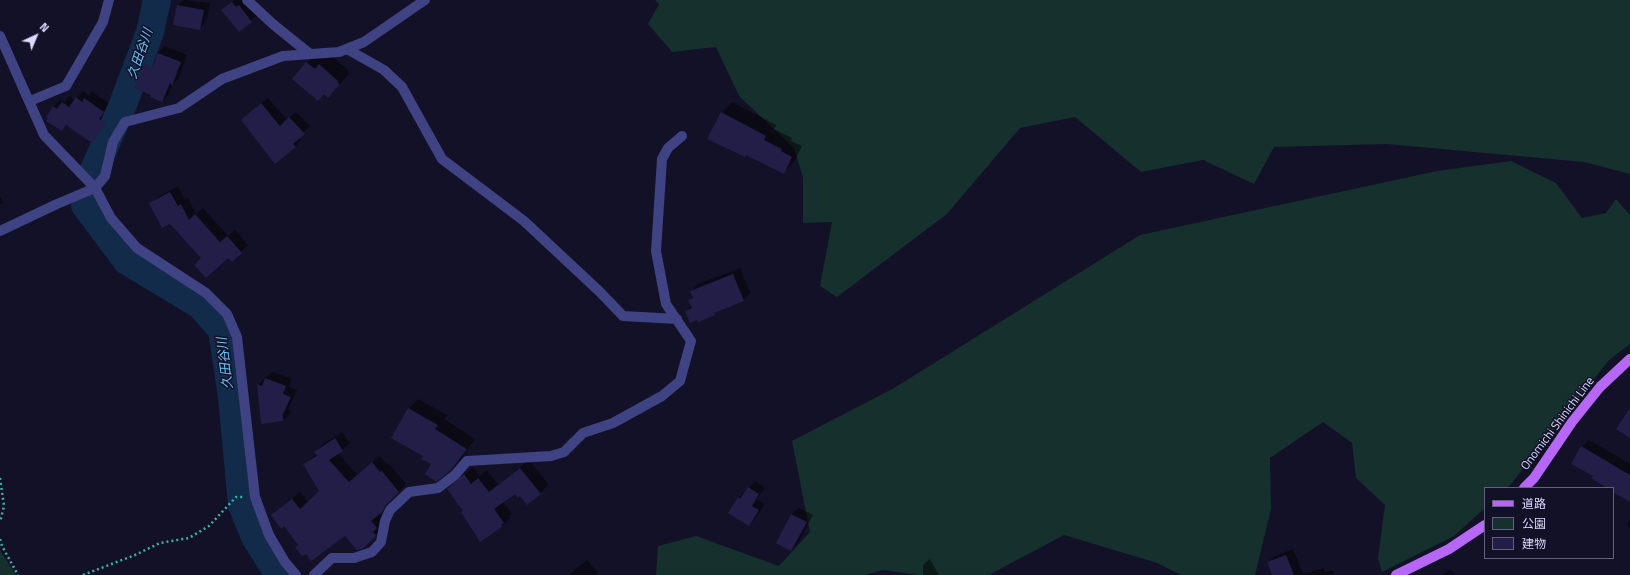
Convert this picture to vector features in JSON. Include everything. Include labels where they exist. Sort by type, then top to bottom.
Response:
[{"type":"main road","name":"Onomichi Shinichi Line","points":[[1525,487],[1534,478],[1572,422],[1600,387],[1630,359]]},
{"type":"main road","points":[[1396,575],[1449,549],[1484,526]]},
{"type":"street","points":[[30,101],[66,86],[103,22],[109,0]]},
{"type":"street","points":[[247,0],[274,25],[310,54]]},
{"type":"street","points":[[0,231],[95,188],[105,176],[113,142],[125,122],[179,108],[222,79],[283,56],[339,52],[347,49],[364,42],[425,0]]},
{"type":"street","points":[[0,36],[44,135],[95,188],[111,218],[137,248],[206,293],[227,314],[237,337],[255,497],[269,535],[285,562],[296,575]]},
{"type":"street","points":[[347,49],[384,70],[402,87],[442,159],[524,221],[600,292],[623,316],[677,319]]},
{"type":"street","points":[[314,575],[332,558],[354,558],[372,552],[381,542],[390,510],[409,492],[438,488],[455,475],[467,462],[551,456],[564,452],[583,433],[613,423],[662,396],[680,381],[691,341],[666,304],[656,251],[662,159],[668,148],[682,136]]},
{"type":"path","points":[[0,478],[4,506],[0,522]]},
{"type":"path","points":[[83,575],[160,544],[190,538],[209,526],[236,497],[255,497]]},
{"type":"path","points":[[0,539],[2,546],[18,575]]},
{"type":"green space","points":[[655,0],[1630,0],[1630,174],[1584,162],[1387,144],[1274,147],[1254,184],[1203,160],[1141,172],[1075,117],[1020,128],[947,214],[837,297],[820,286],[832,222],[803,223],[803,178],[794,148],[739,96],[716,47],[672,52],[648,24],[659,4]]},
{"type":"green space","points":[[1511,161],[1556,183],[1582,218],[1606,213],[1616,199],[1630,215],[1630,344],[1609,360],[1508,487],[1484,487],[1484,509],[1454,536],[1382,572],[1378,558],[1385,505],[1356,478],[1352,443],[1323,422],[1270,458],[1271,509],[1255,575],[1181,575],[1157,563],[1064,535],[989,575],[918,575],[883,570],[865,575],[656,575],[658,546],[696,536],[779,566],[810,532],[792,441],[894,388],[1140,235],[1437,171]]},
{"type":"green space","points":[[0,550],[16,575],[0,575]]},
{"type":"building","points":[[232,2],[236,7],[239,5],[252,22],[239,32],[221,10]]},
{"type":"building","points":[[177,5],[204,10],[200,30],[173,25]]},
{"type":"building","points":[[158,53],[181,62],[172,86],[170,83],[162,102],[150,97],[151,95],[134,88],[144,64],[152,67]]},
{"type":"building","points":[[306,62],[315,69],[319,64],[337,80],[339,85],[328,98],[324,94],[318,101],[292,79]]},
{"type":"building","points":[[76,97],[82,102],[84,98],[104,112],[99,119],[106,123],[92,143],[66,125],[62,131],[46,121],[48,118],[46,117],[53,106],[57,109],[62,102],[69,107]]},
{"type":"building","points":[[261,103],[280,126],[289,117],[305,134],[293,144],[296,147],[275,164],[241,120]]},
{"type":"building","points":[[721,112],[766,136],[764,140],[782,149],[781,151],[792,157],[784,174],[746,155],[745,157],[707,139]]},
{"type":"building","points":[[170,192],[178,206],[181,204],[189,220],[195,214],[220,242],[227,236],[242,253],[232,262],[228,258],[206,278],[194,265],[201,258],[170,224],[162,228],[149,203]]},
{"type":"building","points":[[733,274],[744,301],[714,313],[715,315],[698,322],[697,320],[690,323],[685,311],[692,308],[688,300],[693,298],[690,291]]},
{"type":"building","points":[[265,378],[286,386],[283,394],[291,397],[283,414],[283,421],[261,424],[257,384],[262,386]]},
{"type":"building","points":[[408,408],[438,425],[435,429],[467,449],[451,470],[436,482],[425,474],[431,464],[421,459],[423,456],[391,438]]},
{"type":"building","points":[[1630,408],[1630,438],[1616,429]]},
{"type":"building","points":[[335,438],[343,451],[329,460],[349,482],[372,462],[380,472],[381,470],[399,492],[386,505],[382,512],[371,521],[377,528],[373,532],[376,535],[362,549],[357,550],[345,536],[311,561],[306,554],[302,556],[295,547],[298,545],[284,526],[281,529],[271,515],[292,499],[300,509],[319,491],[303,464],[317,456],[314,452]]},
{"type":"building","points":[[1581,446],[1630,475],[1630,502],[1614,493],[1614,487],[1605,487],[1591,478],[1593,476],[1571,464]]},
{"type":"building","points":[[520,468],[541,494],[527,505],[520,496],[518,498],[515,494],[494,509],[504,523],[501,525],[502,527],[480,542],[461,512],[463,511],[447,489],[464,474],[471,484],[478,478],[489,492]]},
{"type":"building","points":[[748,487],[759,494],[752,506],[759,510],[749,526],[728,513],[738,497],[740,499]]},
{"type":"building","points":[[791,514],[807,522],[791,551],[776,543]]},
{"type":"building","points":[[1286,555],[1294,575],[1272,575],[1267,562]]},
{"type":"waterway","name":"久田谷川","points":[[93,172],[122,107],[150,32],[157,0]]},
{"type":"waterway","name":"久田谷川","points":[[85,205],[127,261],[200,305],[222,330],[232,397],[242,505],[255,537],[279,575]]}]
